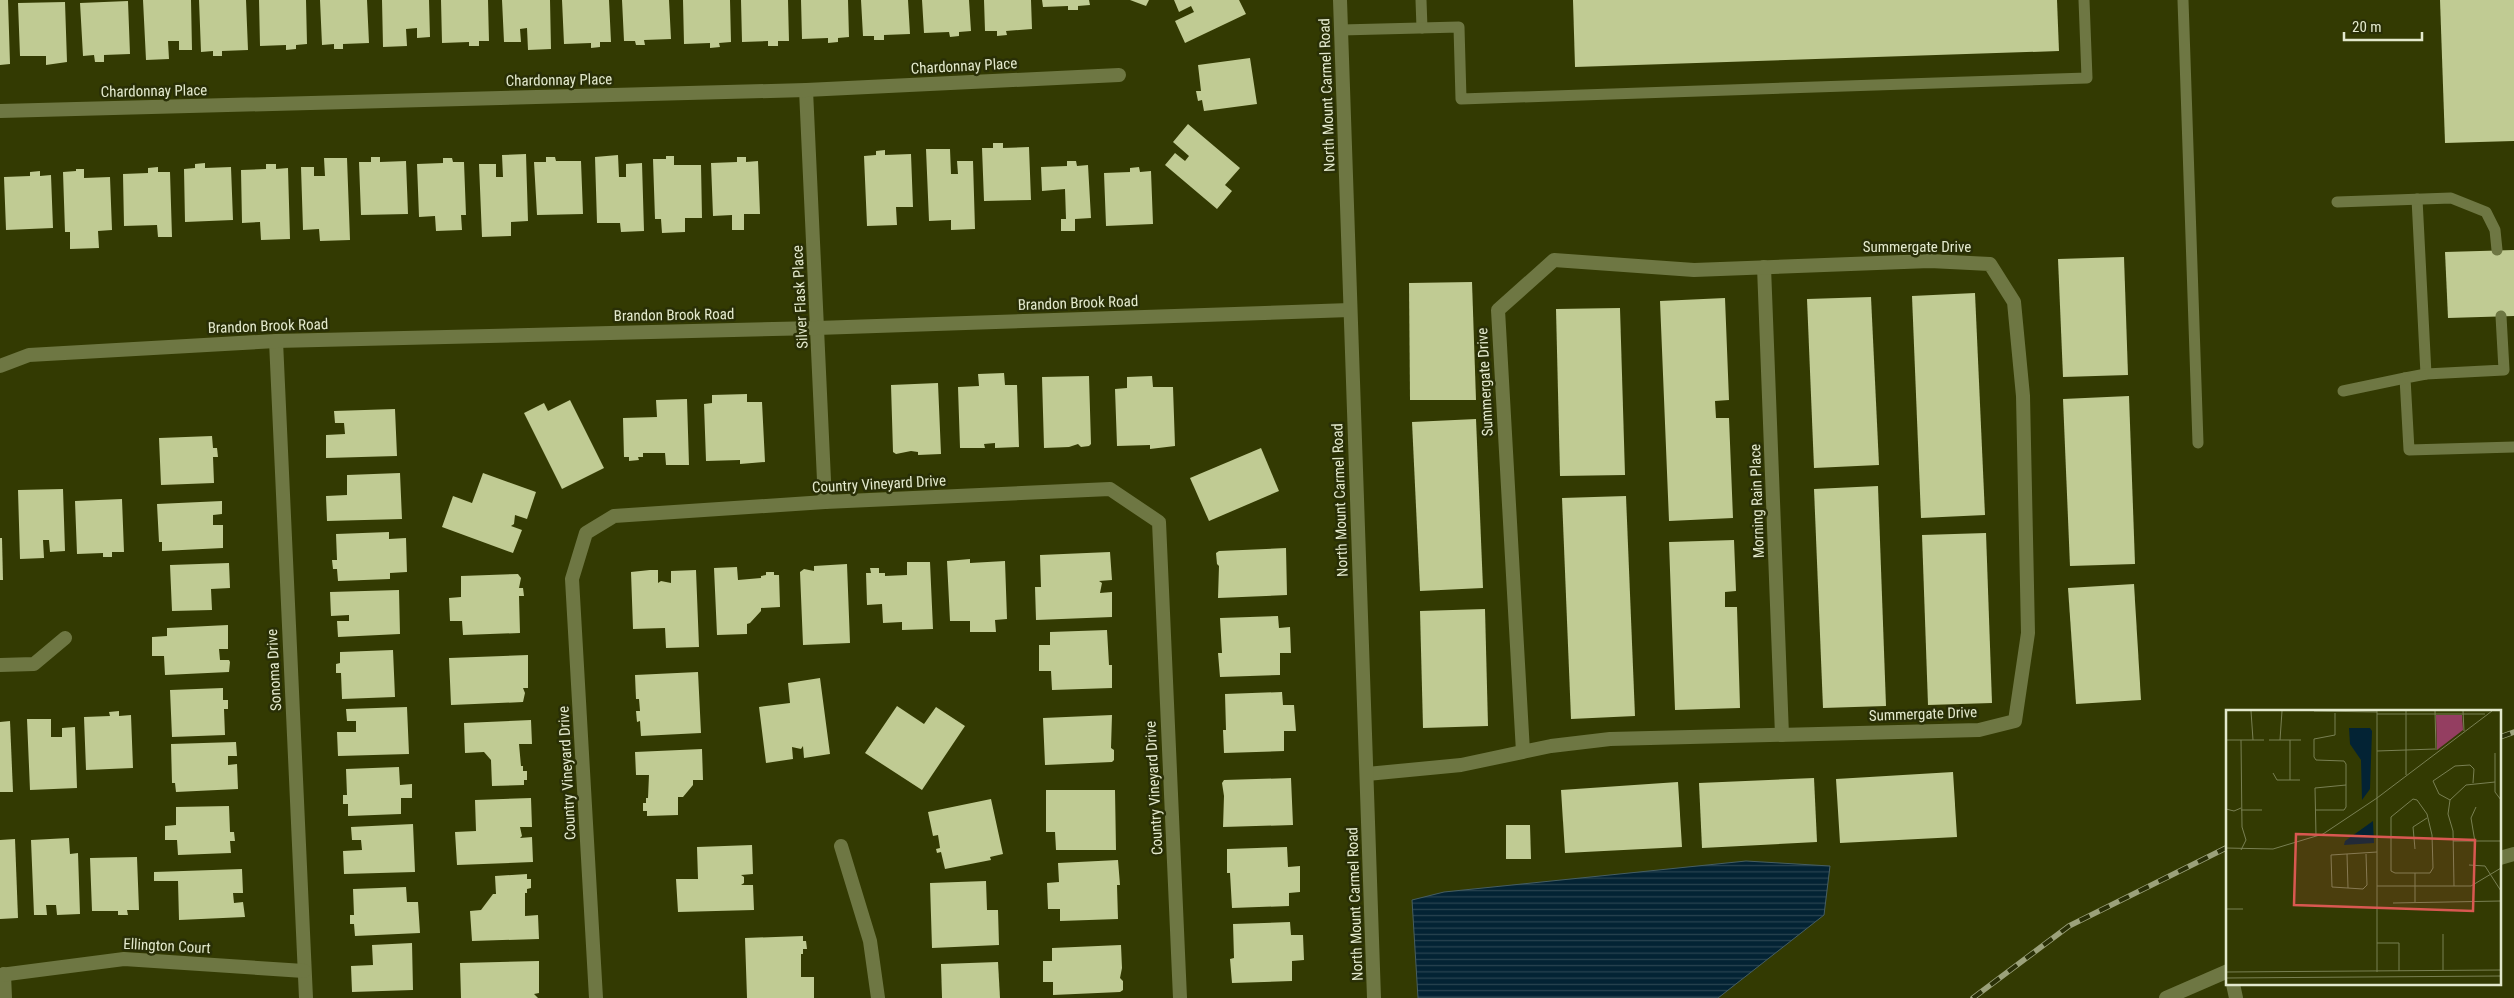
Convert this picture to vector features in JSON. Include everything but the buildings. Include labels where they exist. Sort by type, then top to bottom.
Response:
[{"type":"street","name":"North Mount Carmel Road","points":[[1340,0],[1374,998]]},
{"type":"street","name":"Chardonnay Place","points":[[0,111],[806,90],[1119,75]]},
{"type":"street","name":"Silver Flask Place","points":[[806,90],[825,502]]},
{"type":"street","name":"Summergate Drive","points":[[1367,774],[1461,765],[1522,752],[1610,739],[1979,730],[2014,721],[2028,633],[2023,396],[2014,302],[1990,264],[1930,261],[1694,270],[1554,260],[1498,310],[1522,752]]},
{"type":"street","name":"Morning Rain Place","points":[[1764,267],[1782,735]]},
{"type":"street","name":"Brandon Brook Road","points":[[0,366],[29,355],[276,341],[817,328],[1350,310]]},
{"type":"street","name":"Sonoma Drive","points":[[276,341],[306,998]]},
{"type":"street","name":"Country Vineyard Drive","points":[[596,998],[572,579],[586,533],[614,516],[825,502],[1110,489],[1159,522],[1180,998]]},
{"type":"street","points":[[0,665],[34,664],[65,638]]},
{"type":"street","points":[[841,846],[870,941],[878,998]]},
{"type":"street","name":"Ellington Court","points":[[2,975],[124,959],[304,971]]},
{"type":"street","points":[[2166,998],[2226,972]]},
{"type":"street","points":[[2,975],[5,998]]},
{"type":"lane","points":[[1421,0],[1422,28]]},
{"type":"lane","points":[[1341,30],[1459,27],[1461,99],[2087,78],[2084,0]]},
{"type":"lane","points":[[2183,0],[2198,443]]},
{"type":"lane","points":[[2337,202],[2451,198],[2486,212],[2495,230],[2497,250]]},
{"type":"lane","points":[[2417,199],[2426,374]]},
{"type":"lane","points":[[2343,392],[2426,374],[2504,370],[2501,316]]},
{"type":"lane","points":[[2405,378],[2409,450],[2514,447]]},
{"type":"water","points":[[1746,861],[1830,866],[1824,915],[1718,998],[1418,998],[1412,900],[1444,892]]},
{"type":"railway","points":[[2502,736],[2514,732]]},
{"type":"railway","points":[[1973,998],[2069,926],[2226,848]]}]
